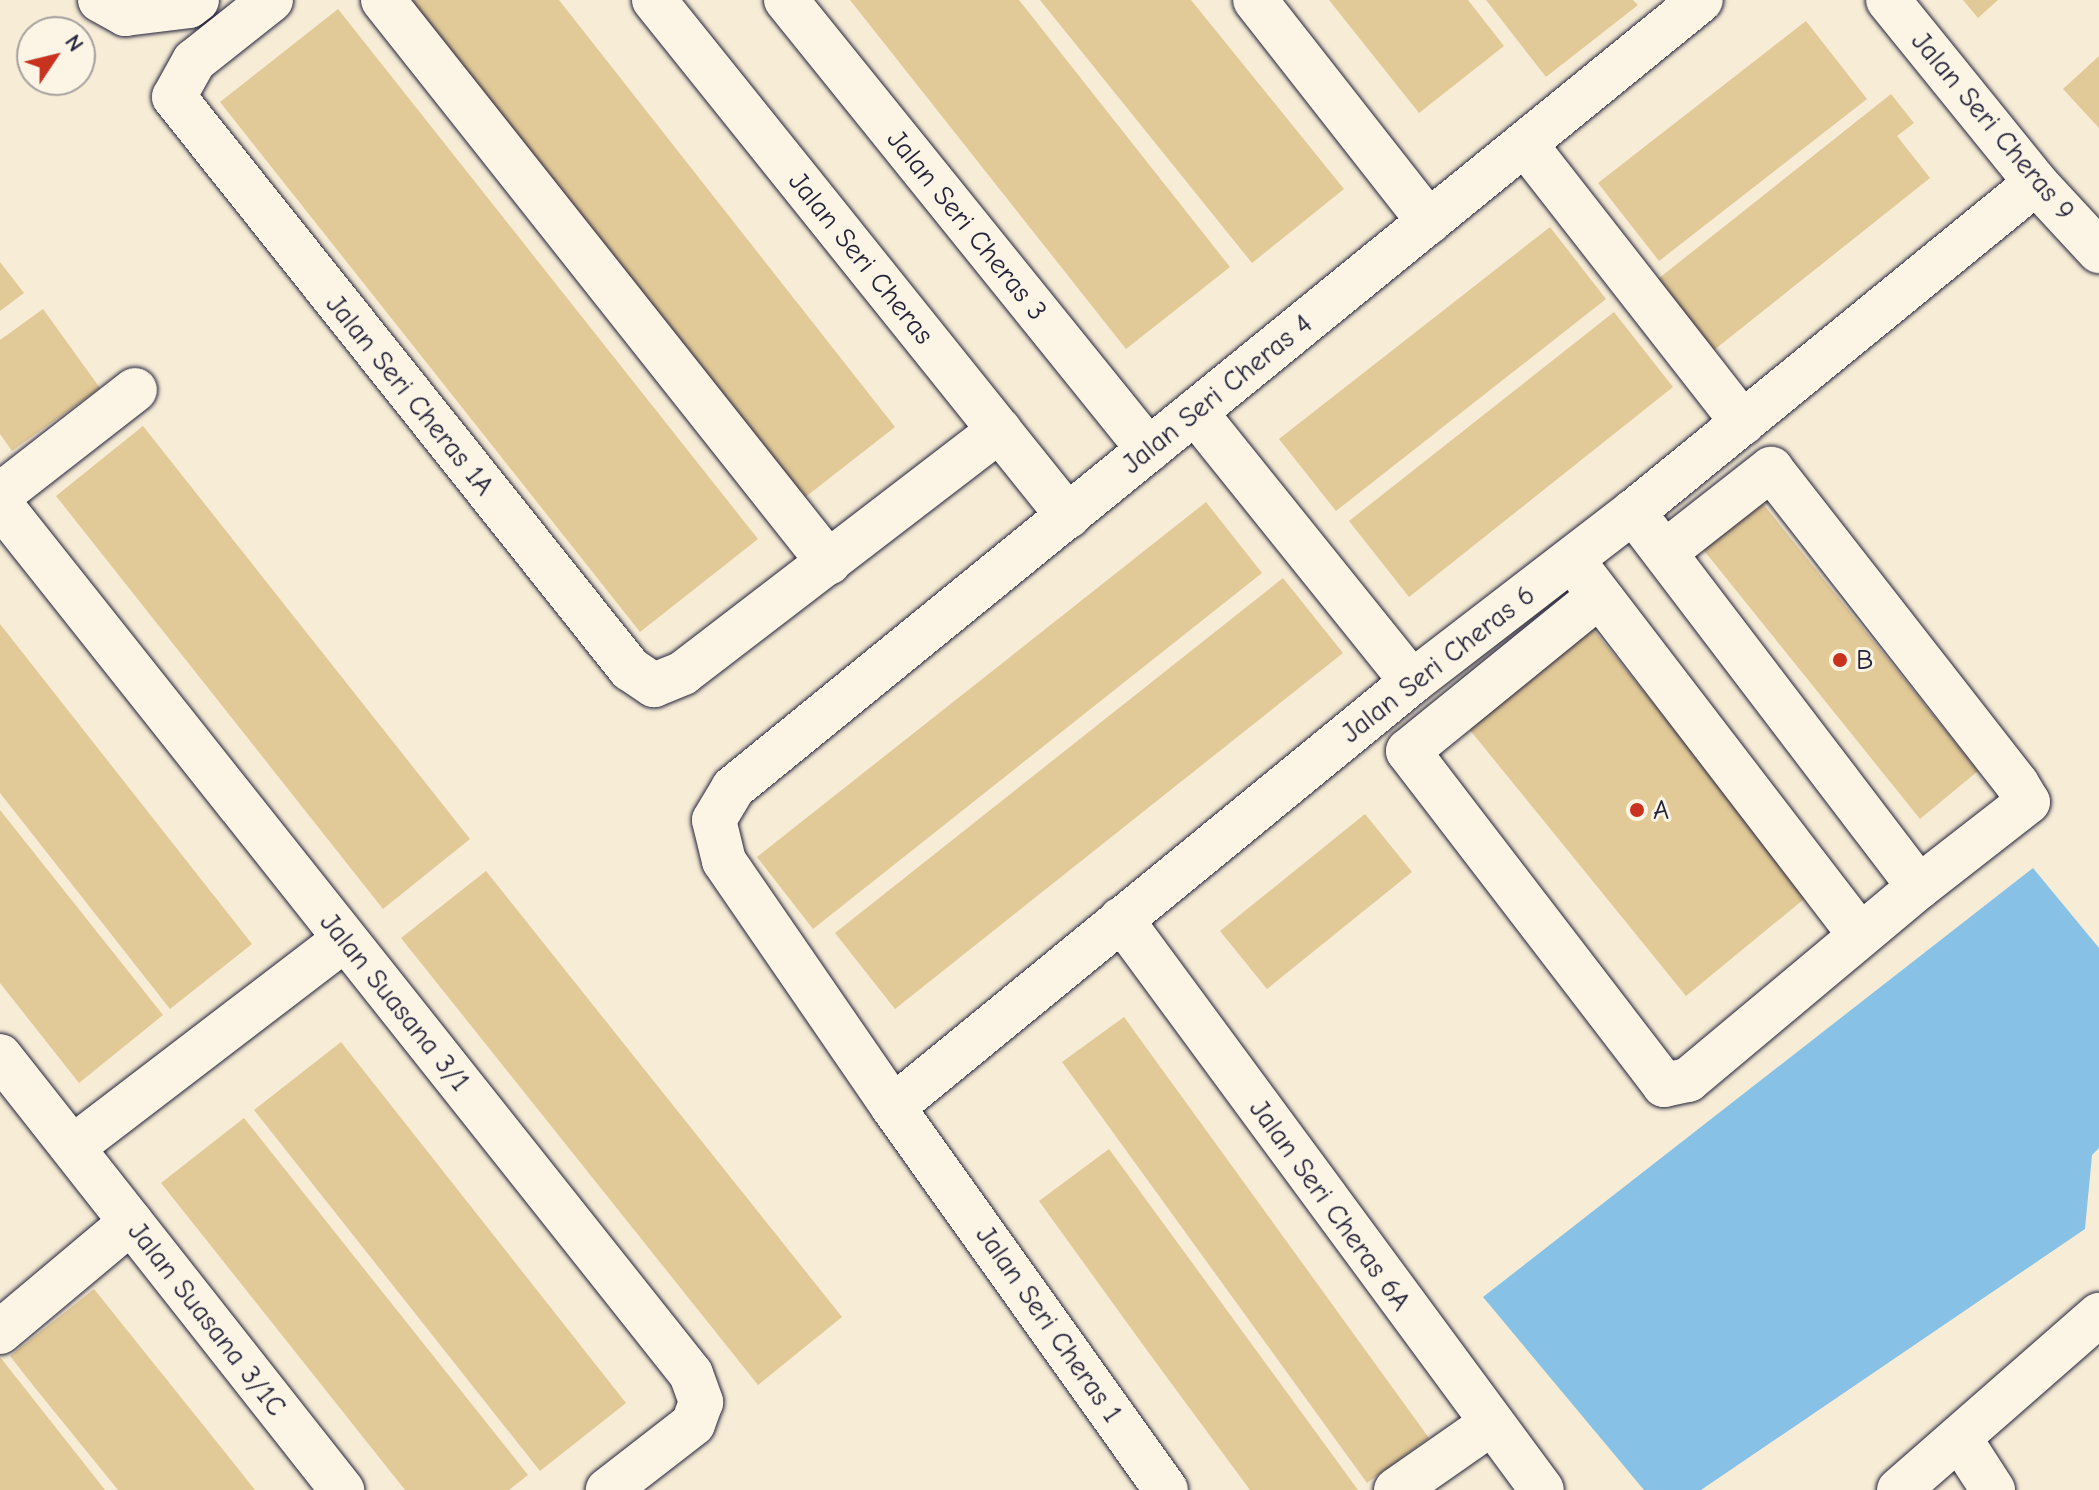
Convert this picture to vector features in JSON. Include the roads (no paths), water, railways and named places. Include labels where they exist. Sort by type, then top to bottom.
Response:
[{"type":"street","points":[[100,0],[125,14],[189,6],[197,0]]},
{"type":"street","name":"Jalan Seri Cheras 1A","points":[[271,0],[194,61],[174,97],[630,669],[654,685],[683,673],[829,563]]},
{"type":"street","points":[[383,0],[829,563],[1000,430]]},
{"type":"street","name":"Jalan Seri Cheras","points":[[654,0],[1068,516]]},
{"type":"street","name":"Jalan Seri Cheras 3","points":[[786,0],[1149,450]]},
{"type":"street","points":[[1255,0],[1429,222]]},
{"type":"street","name":"Jalan Seri Cheras 4","points":[[893,1107],[724,861],[714,820],[733,788],[1701,0]]},
{"type":"street","name":"Jalan Seri Cheras 9","points":[[1888,0],[2036,183],[2099,251]]},
{"type":"street","points":[[1525,144],[1743,423]]},
{"type":"street","name":"Jalan Seri Cheras 6","points":[[893,1107],[1412,682],[1633,512],[2036,183]]},
{"type":"street","points":[[0,495],[135,390]]},
{"type":"street","points":[[1195,412],[1412,682]]},
{"type":"street","points":[[1599,596],[1408,751],[1664,1085],[1688,1080],[1860,935],[2028,802],[1998,759],[1771,469],[1665,552]]},
{"type":"street","name":"Jalan Suasana 3/1","points":[[0,504],[691,1374],[701,1402],[693,1424],[608,1490]]},
{"type":"street","points":[[1633,512],[1919,887]]},
{"type":"street","points":[[1571,559],[1860,935]]},
{"type":"street","name":"Jalan Seri Cheras 6A","points":[[1121,919],[1542,1490]]},
{"type":"street","points":[[73,1147],[345,939]]},
{"type":"street","name":"Jalan Suasana 3/1C","points":[[7,1080],[73,1147],[342,1490]]},
{"type":"street","name":"Jalan Seri Cheras 1","points":[[893,1107],[1166,1490]]},
{"type":"street","points":[[0,1332],[131,1222]]},
{"type":"street","points":[[1899,1490],[2099,1315]]},
{"type":"street","points":[[1396,1490],[1492,1423]]},
{"type":"street","points":[[1960,1439],[1993,1490]]},
{"type":"water","points":[[2033,868],[2099,948],[2099,1148],[2092,1155],[2085,1229],[1701,1490],[1644,1490],[1483,1297]]},
{"type":"place","name":"B","points":[[1840,660]]},
{"type":"place","name":"A","points":[[1637,810]]}]
